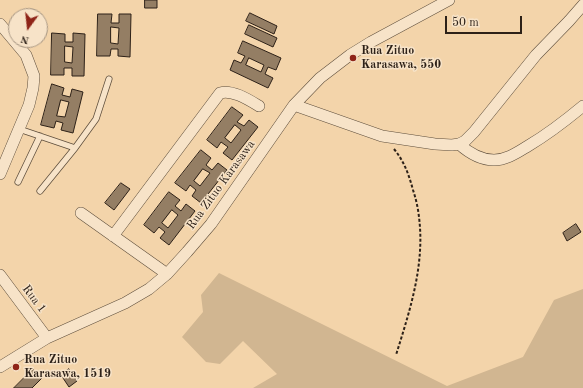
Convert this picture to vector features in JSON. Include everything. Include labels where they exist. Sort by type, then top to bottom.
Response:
[{"type":"street","name":"Rua Zituo Karasawa","points":[[0,367],[47,338],[125,303],[150,289],[167,274],[210,224],[294,105],[320,78],[350,55],[449,0]]},
{"type":"street","points":[[294,105],[382,136],[445,145],[459,144],[465,141],[474,132],[528,64],[583,5]]},
{"type":"street","points":[[0,24],[26,55],[34,76],[29,105],[0,174]]},
{"type":"street","points":[[113,236],[220,93],[226,91],[231,92],[259,106]]},
{"type":"street","points":[[459,144],[465,150],[482,158],[502,160],[546,135],[583,106]]},
{"type":"street","points":[[81,213],[167,274]]},
{"type":"street","name":"Rua 1","points":[[0,275],[47,338]]},
{"type":"lane","points":[[40,191],[75,148],[96,119],[109,79]]},
{"type":"lane","points":[[19,129],[75,148]]},
{"type":"lane","points":[[18,182],[40,136]]},
{"type":"path","points":[[382,136],[397,152],[408,172],[417,203],[420,231],[418,277],[396,355]]},
{"type":"shaded area","points":[[219,273],[447,386],[523,357],[554,300],[583,289],[583,388],[253,388],[277,374],[243,341],[220,364],[206,362],[182,337],[203,312],[201,295]]},
{"type":"building","points":[[145,0],[157,0],[157,8],[145,8]]},
{"type":"building","points":[[250,13],[277,26],[274,34],[246,21]]},
{"type":"building","points":[[98,14],[112,14],[111,23],[119,23],[119,14],[131,14],[130,57],[118,56],[118,49],[111,49],[110,56],[97,56]],"holes":[[[111,27],[119,28],[118,44],[111,43]]]},
{"type":"building","points":[[249,25],[277,38],[273,47],[245,34]]},
{"type":"building","points":[[52,33],[65,34],[65,42],[73,42],[73,33],[85,34],[84,76],[72,76],[72,68],[64,68],[64,75],[51,75]],"holes":[[[65,46],[73,47],[72,63],[65,62]]]},
{"type":"building","points":[[243,41],[281,58],[276,70],[268,67],[265,74],[273,78],[268,88],[230,70],[234,60],[241,63],[245,56],[238,53]],"holes":[[[249,58],[264,65],[261,72],[246,65]]]},
{"type":"building","points":[[52,84],[64,88],[62,95],[70,97],[72,89],[83,92],[73,133],[61,130],[63,123],[56,121],[54,128],[41,125]],"holes":[[[61,100],[69,102],[65,117],[57,116]]]},
{"type":"building","points":[[232,107],[243,115],[237,122],[244,126],[249,120],[258,127],[232,160],[223,153],[228,147],[221,142],[217,148],[207,140]],"holes":[[[235,125],[241,130],[231,143],[225,138]]]},
{"type":"building","points":[[201,150],[211,158],[206,165],[212,170],[218,163],[227,170],[201,203],[192,196],[196,190],[190,185],[186,191],[175,183]],"holes":[[[203,169],[210,173],[200,186],[194,181]]]},
{"type":"building","points":[[121,183],[130,189],[114,210],[105,203]]},
{"type":"building","points":[[169,192],[180,200],[175,206],[181,211],[186,204],[195,211],[169,245],[160,238],[165,232],[159,227],[154,233],[144,225]],"holes":[[[172,210],[178,215],[168,228],[162,223]]]},
{"type":"building","points":[[576,224],[581,232],[567,241],[563,233]]},
{"type":"building","points":[[33,369],[42,378],[32,388],[14,388]]},
{"type":"building","points":[[69,369],[77,381],[69,387],[61,375]]},
{"type":"place","name":"Rua Zituo Karasawa, 550","points":[[353,58]]},
{"type":"place","name":"Rua Zituo Karasawa, 1519","points":[[16,367]]}]
